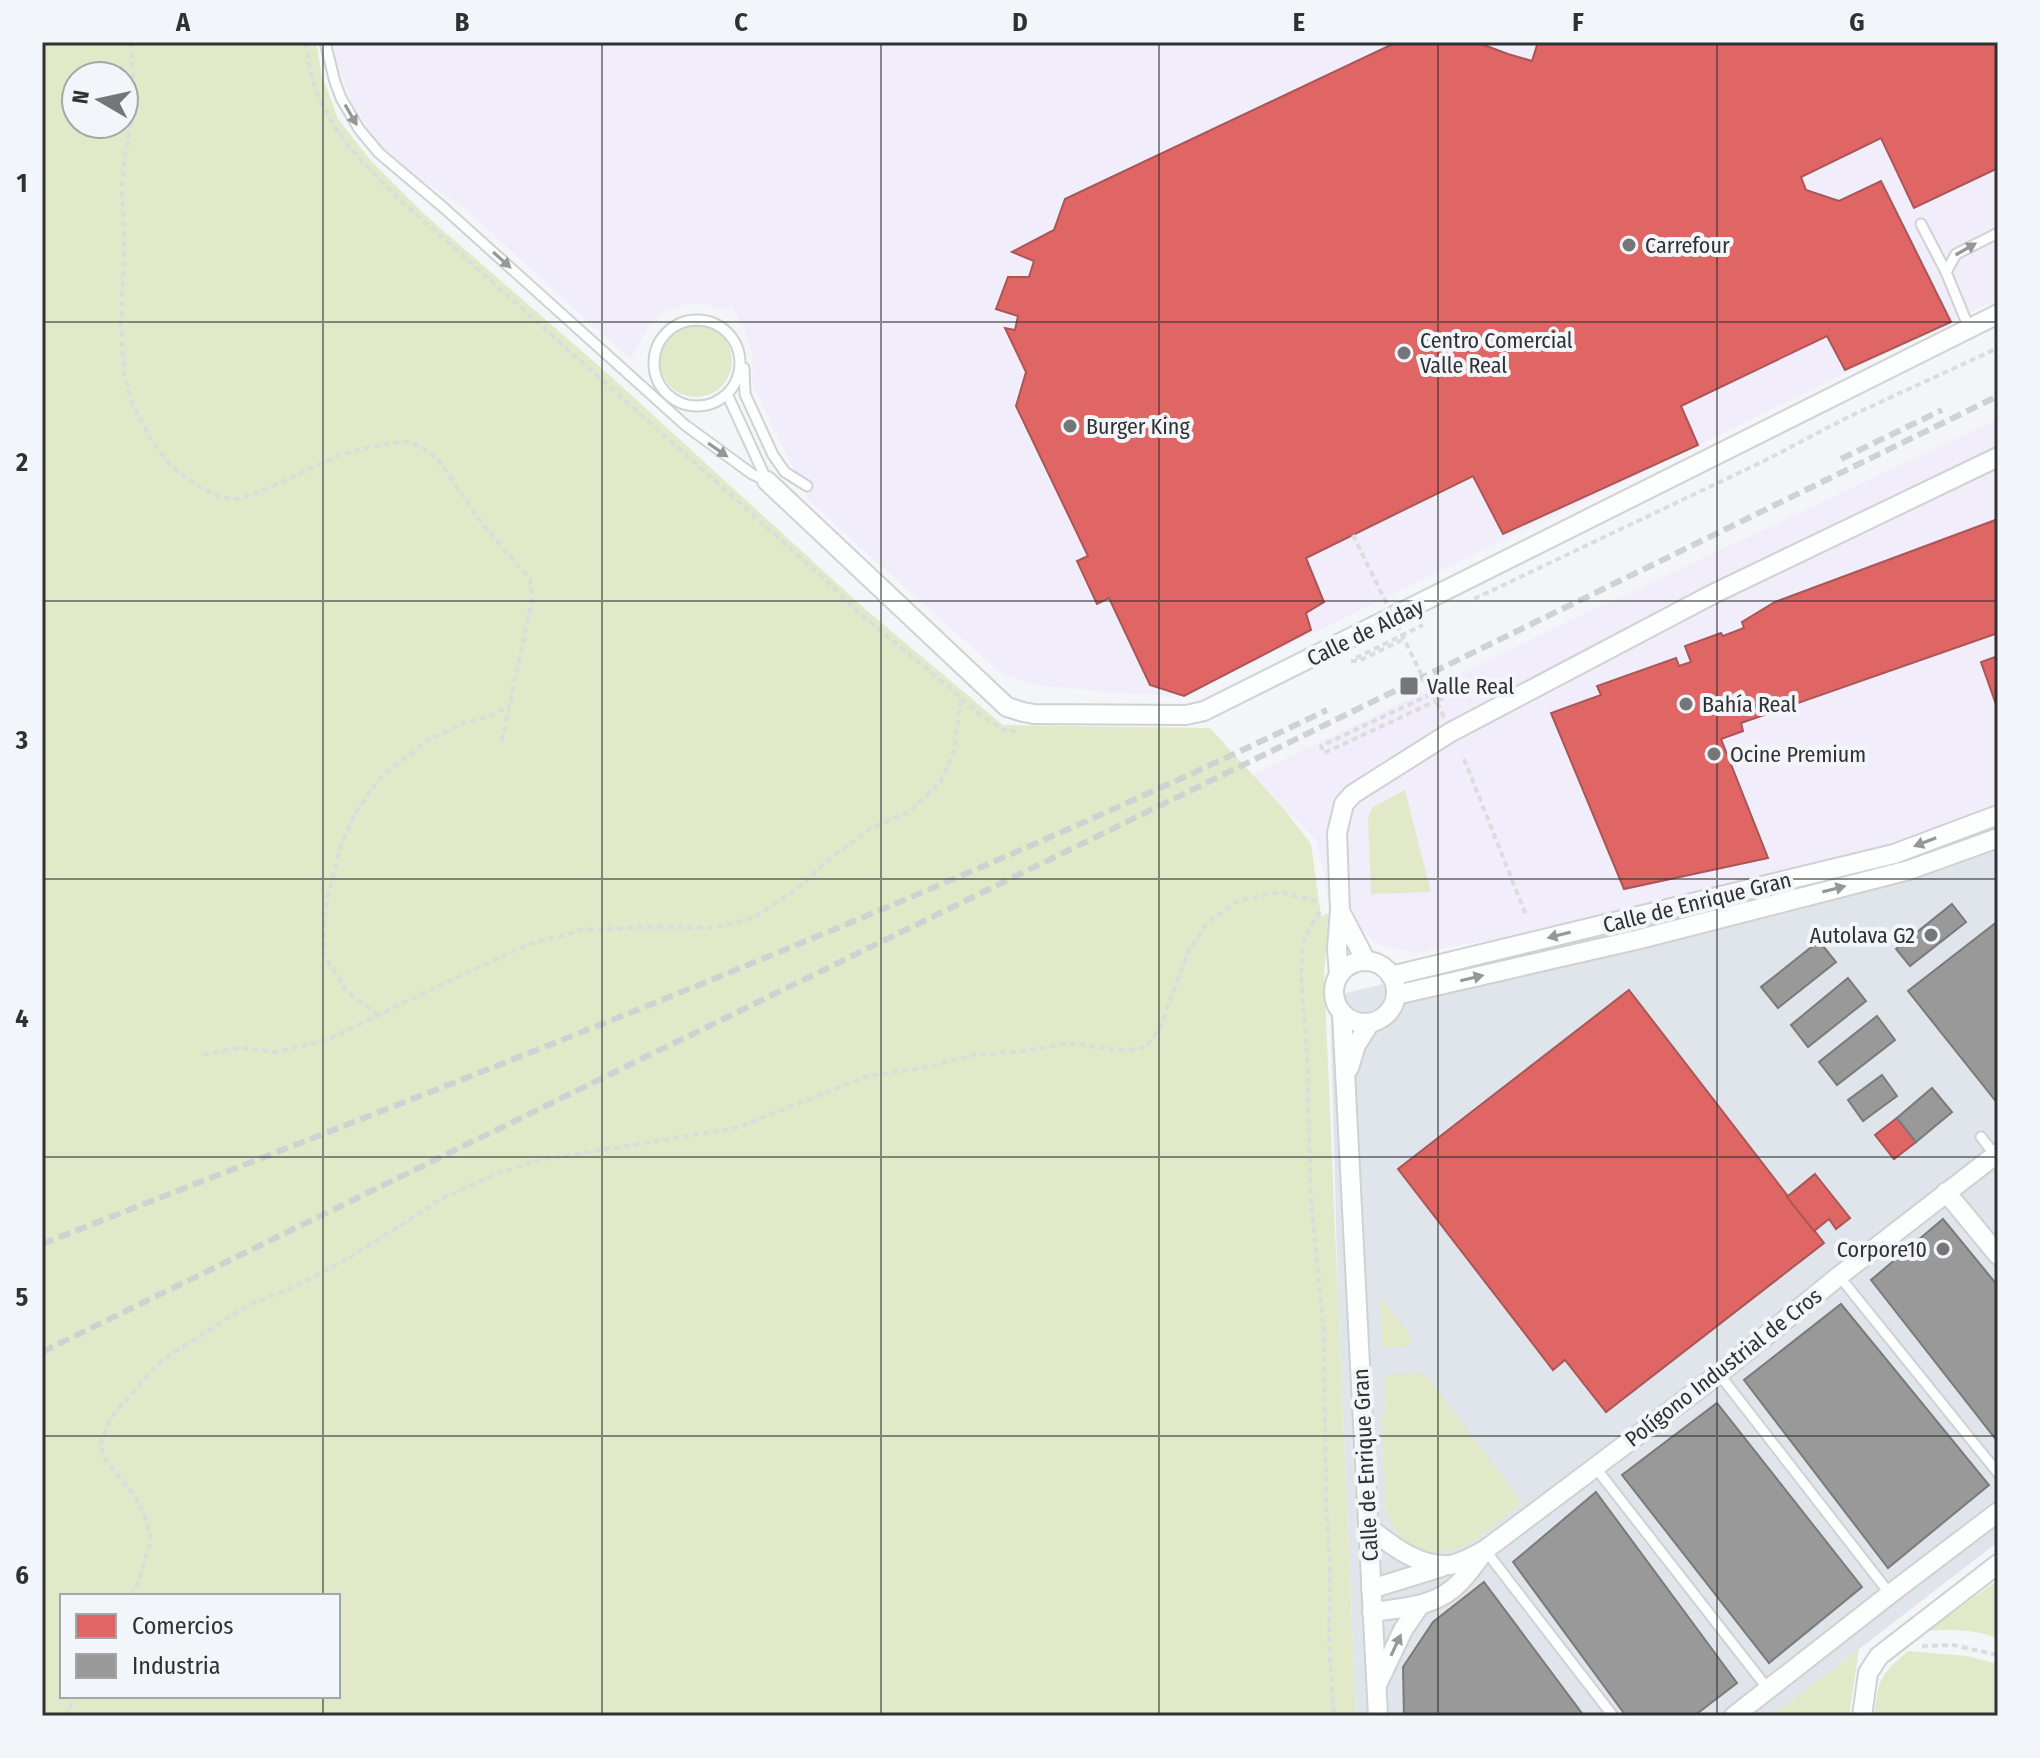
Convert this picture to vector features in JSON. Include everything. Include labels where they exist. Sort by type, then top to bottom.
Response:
[{"type":"street","name":"Calle de Alday","points":[[767,481],[1007,707],[1034,714],[1186,715],[1217,705],[1998,314]]},
{"type":"street","points":[[1339,975],[1355,962],[1376,963],[1385,968],[1396,985],[1394,1005],[1380,1020],[1360,1023],[1342,1013],[1335,995],[1339,975],[1334,911],[1337,833],[1344,804],[1362,787],[1475,719],[1699,601],[1998,457]]},
{"type":"street","name":"Calle de Enrique Gran","points":[[1391,976],[1894,854],[1998,815]]},
{"type":"street","name":"Calle de Enrique Gran","points":[[1396,995],[1640,939],[1909,870],[1998,838]]},
{"type":"street","points":[[1334,911],[1366,961]]},
{"type":"street","name":"Calle de Enrique Gran","points":[[1342,1013],[1372,1612]]},
{"type":"street","name":"Calle de Enrique Gran","points":[[1346,1078],[1356,1045],[1370,1023]]},
{"type":"street","name":"Polígono Industrial de Cros","points":[[1371,1589],[1449,1565],[1485,1550],[1719,1374],[1996,1154]]},
{"type":"street","points":[[1946,1192],[1998,1255]]},
{"type":"street","points":[[1734,1716],[1998,1512]]},
{"type":"street","points":[[1368,1527],[1403,1553],[1427,1562],[1449,1565]]},
{"type":"street","name":"Polígono Industrial de Cros","points":[[1372,1612],[1420,1605],[1441,1597],[1459,1584],[1485,1550]]},
{"type":"street","points":[[1862,1716],[1868,1673],[1879,1656],[1998,1564]]},
{"type":"street","points":[[1376,1687],[1403,1630],[1420,1605]]},
{"type":"street","points":[[1372,1612],[1378,1716]]},
{"type":"lane","points":[[325,42],[341,98],[369,143],[685,425],[752,474],[767,481]]},
{"type":"lane","points":[[1921,224],[1946,272],[1969,328]]},
{"type":"lane","points":[[1946,272],[1956,254],[1998,233]]},
{"type":"lane","points":[[685,425],[657,381],[653,363],[656,346],[666,331],[681,322],[699,319],[716,324],[733,339],[744,366],[745,394],[773,455],[785,472],[807,486]]},
{"type":"lane","points":[[667,395],[680,403],[708,405],[727,394],[737,378],[739,354]]},
{"type":"lane","points":[[727,394],[767,481]]},
{"type":"lane","points":[[1981,1137],[1996,1154]]},
{"type":"lane","points":[[1839,1276],[1998,1473]]},
{"type":"lane","points":[[1719,1374],[1890,1594]]},
{"type":"lane","points":[[1595,1467],[1768,1689]]},
{"type":"lane","points":[[1485,1550],[1613,1716]]},
{"type":"path","points":[[131,42],[134,91],[122,185],[124,248],[121,326],[124,371],[132,403],[152,441],[171,466],[199,487],[220,497],[238,499],[339,455],[389,443],[407,442],[421,446],[439,461],[484,526],[530,579],[532,599],[502,741]]},
{"type":"path","points":[[306,42],[310,70],[329,120],[350,149],[388,188],[867,620],[979,714],[1005,731],[1018,731]]},
{"type":"path","points":[[1473,600],[1766,460],[1848,417],[1998,348]]},
{"type":"path","points":[[1353,535],[1434,700]]},
{"type":"path","points":[[1404,639],[1359,661],[1351,661],[1433,619]]},
{"type":"path","points":[[203,1055],[239,1048],[277,1052],[330,1039],[527,945],[582,930],[711,928],[753,918],[795,890],[871,828],[911,811],[941,781],[954,751],[961,697]]},
{"type":"path","points":[[1434,700],[1324,753],[1321,746],[1434,700]]},
{"type":"path","points":[[378,1015],[347,992],[323,953],[325,909],[339,851],[355,813],[381,777],[428,740],[463,723],[489,717],[510,705]]},
{"type":"path","points":[[1464,759],[1526,915]]},
{"type":"path","points":[[132,1594],[151,1539],[135,1496],[103,1457],[101,1441],[110,1420],[161,1361],[248,1305],[292,1288],[349,1258],[445,1197],[501,1172],[540,1160],[736,1128],[868,1076],[922,1068],[973,1055],[1070,1043],[1125,1051],[1146,1047],[1161,1026],[1187,954],[1207,923],[1237,901],[1280,892],[1320,902],[1334,911]]},
{"type":"path","points":[[1320,902],[1320,913],[1303,944],[1301,973],[1309,1084],[1311,1201],[1324,1335],[1329,1646],[1334,1716]]},
{"type":"path","points":[[1891,1646],[1953,1645],[1998,1655]]},
{"type":"path","points":[[65,1716],[75,1698]]},
{"type":"shaded area","points":[[333,42],[1998,42],[1998,299],[1184,696],[1034,685],[1001,673],[809,501],[752,383],[753,355],[732,306],[719,309],[704,304],[687,304],[661,313],[652,321],[630,359],[464,208],[416,176],[382,146],[350,98]]},
{"type":"shaded area","points":[[1998,419],[1998,812],[1896,851],[1626,916],[1416,953],[1376,944],[1355,916],[1330,913],[1316,840],[1252,775]]},
{"type":"shaded area","points":[[1998,812],[1998,1542],[1772,1716],[1356,1716],[1338,1296],[1330,997],[1751,895]]},
{"type":"green space","points":[[42,42],[316,42],[322,76],[338,119],[371,161],[424,214],[607,373],[865,609],[1003,725],[1210,728],[1284,809],[1311,844],[1321,916],[1330,913],[1324,972],[1356,1716],[42,1716]]},
{"type":"green space","points":[[696,325],[716,331],[726,341],[732,361],[726,381],[716,391],[696,397],[676,391],[666,381],[660,361],[666,341],[676,331]]},
{"type":"green space","points":[[1405,790],[1431,892],[1371,894],[1368,817],[1373,807]]},
{"type":"green space","points":[[1380,1297],[1412,1339],[1408,1346],[1382,1348]]},
{"type":"green space","points":[[1384,1375],[1425,1375],[1431,1382],[1522,1502],[1476,1539],[1462,1546],[1435,1552],[1420,1549],[1402,1537],[1394,1529],[1386,1509],[1382,1414],[1386,1414]]},
{"type":"green space","points":[[1998,1580],[1998,1639],[1964,1630],[1928,1631]]},
{"type":"green space","points":[[1859,1649],[1849,1716],[1772,1716],[1853,1654]]},
{"type":"green space","points":[[1908,1651],[1967,1656],[1998,1664],[1998,1716],[1874,1716],[1882,1679]]},
{"type":"building: Comercios","name":"Centro Comercial Valle Real","points":[[1397,42],[1476,42],[1532,61],[1538,42],[1998,42],[1998,168],[1914,208],[1881,138],[1801,177],[1806,190],[1839,201],[1881,181],[1951,322],[1845,370],[1827,336],[1681,406],[1698,445],[1503,534],[1473,476],[1306,558],[1324,602],[1306,613],[1311,630],[1184,696],[1150,685],[1109,598],[1097,604],[1077,561],[1088,556],[1016,406],[1026,372],[1005,328],[1015,330],[1018,316],[996,309],[1008,277],[1029,277],[1034,261],[1012,252],[1054,230],[1065,199]]},
{"type":"building: Comercios","name":"Bahía Real","points":[[1998,519],[1998,633],[1741,723],[1743,731],[1721,739],[1768,858],[1624,889],[1551,713],[1601,695],[1597,686],[1676,658],[1679,666],[1691,662],[1685,646],[1744,628],[1742,622],[1775,602]]},
{"type":"building: Comercios","points":[[1998,656],[1998,710],[1981,662]]},
{"type":"building: Comercios","points":[[1629,990],[1824,1243],[1606,1412],[1565,1360],[1553,1370],[1398,1169]]},
{"type":"building: Comercios","points":[[1897,1118],[1916,1142],[1894,1159],[1875,1135]]},
{"type":"building: Comercios","points":[[1815,1174],[1850,1218],[1836,1229],[1829,1219],[1814,1231],[1787,1197]]},
{"type":"building: Industria","name":"Autolava G2","points":[[1952,904],[1966,922],[1910,966],[1896,949]]},
{"type":"building: Industria","points":[[1998,921],[1998,1104],[1908,991]]},
{"type":"building: Industria","points":[[1819,941],[1836,962],[1778,1008],[1761,987]]},
{"type":"building: Industria","points":[[1848,978],[1866,1001],[1808,1047],[1791,1025]]},
{"type":"building: Industria","points":[[1877,1016],[1895,1040],[1837,1085],[1819,1062]]},
{"type":"building: Industria","points":[[1882,1075],[1897,1096],[1863,1121],[1848,1100]]},
{"type":"building: Industria","points":[[1932,1088],[1952,1112],[1916,1142],[1897,1118]]},
{"type":"building: Industria","points":[[1943,1219],[1998,1286],[1998,1442],[1871,1280]]},
{"type":"building: Industria","points":[[1841,1304],[1989,1485],[1888,1568],[1744,1380]]},
{"type":"building: Industria","points":[[1717,1403],[1862,1587],[1769,1663],[1622,1475]]},
{"type":"building: Industria","points":[[1596,1492],[1737,1683],[1694,1716],[1626,1716],[1513,1562]]},
{"type":"building: Industria","points":[[1484,1582],[1584,1716],[1404,1716],[1403,1667],[1433,1622]]},
{"type":"railway","points":[[42,1352],[1998,396]]},
{"type":"railway","points":[[1841,459],[1942,410]]},
{"type":"railway","points":[[42,1244],[690,989],[1011,854],[1327,710]]},
{"type":"place","name":"Carrefour","points":[[1629,245]]},
{"type":"place","name":"Centro Comercial Valle Real","points":[[1404,353]]},
{"type":"place","name":"Burger King","points":[[1070,426]]},
{"type":"place","name":"Valle Real","points":[[1409,686]]},
{"type":"place","name":"Bahía Real","points":[[1686,704]]},
{"type":"place","name":"Ocine Premium","points":[[1714,754]]},
{"type":"place","name":"Autolava G2","points":[[1931,935]]},
{"type":"place","name":"Corpore10","points":[[1943,1249]]}]
